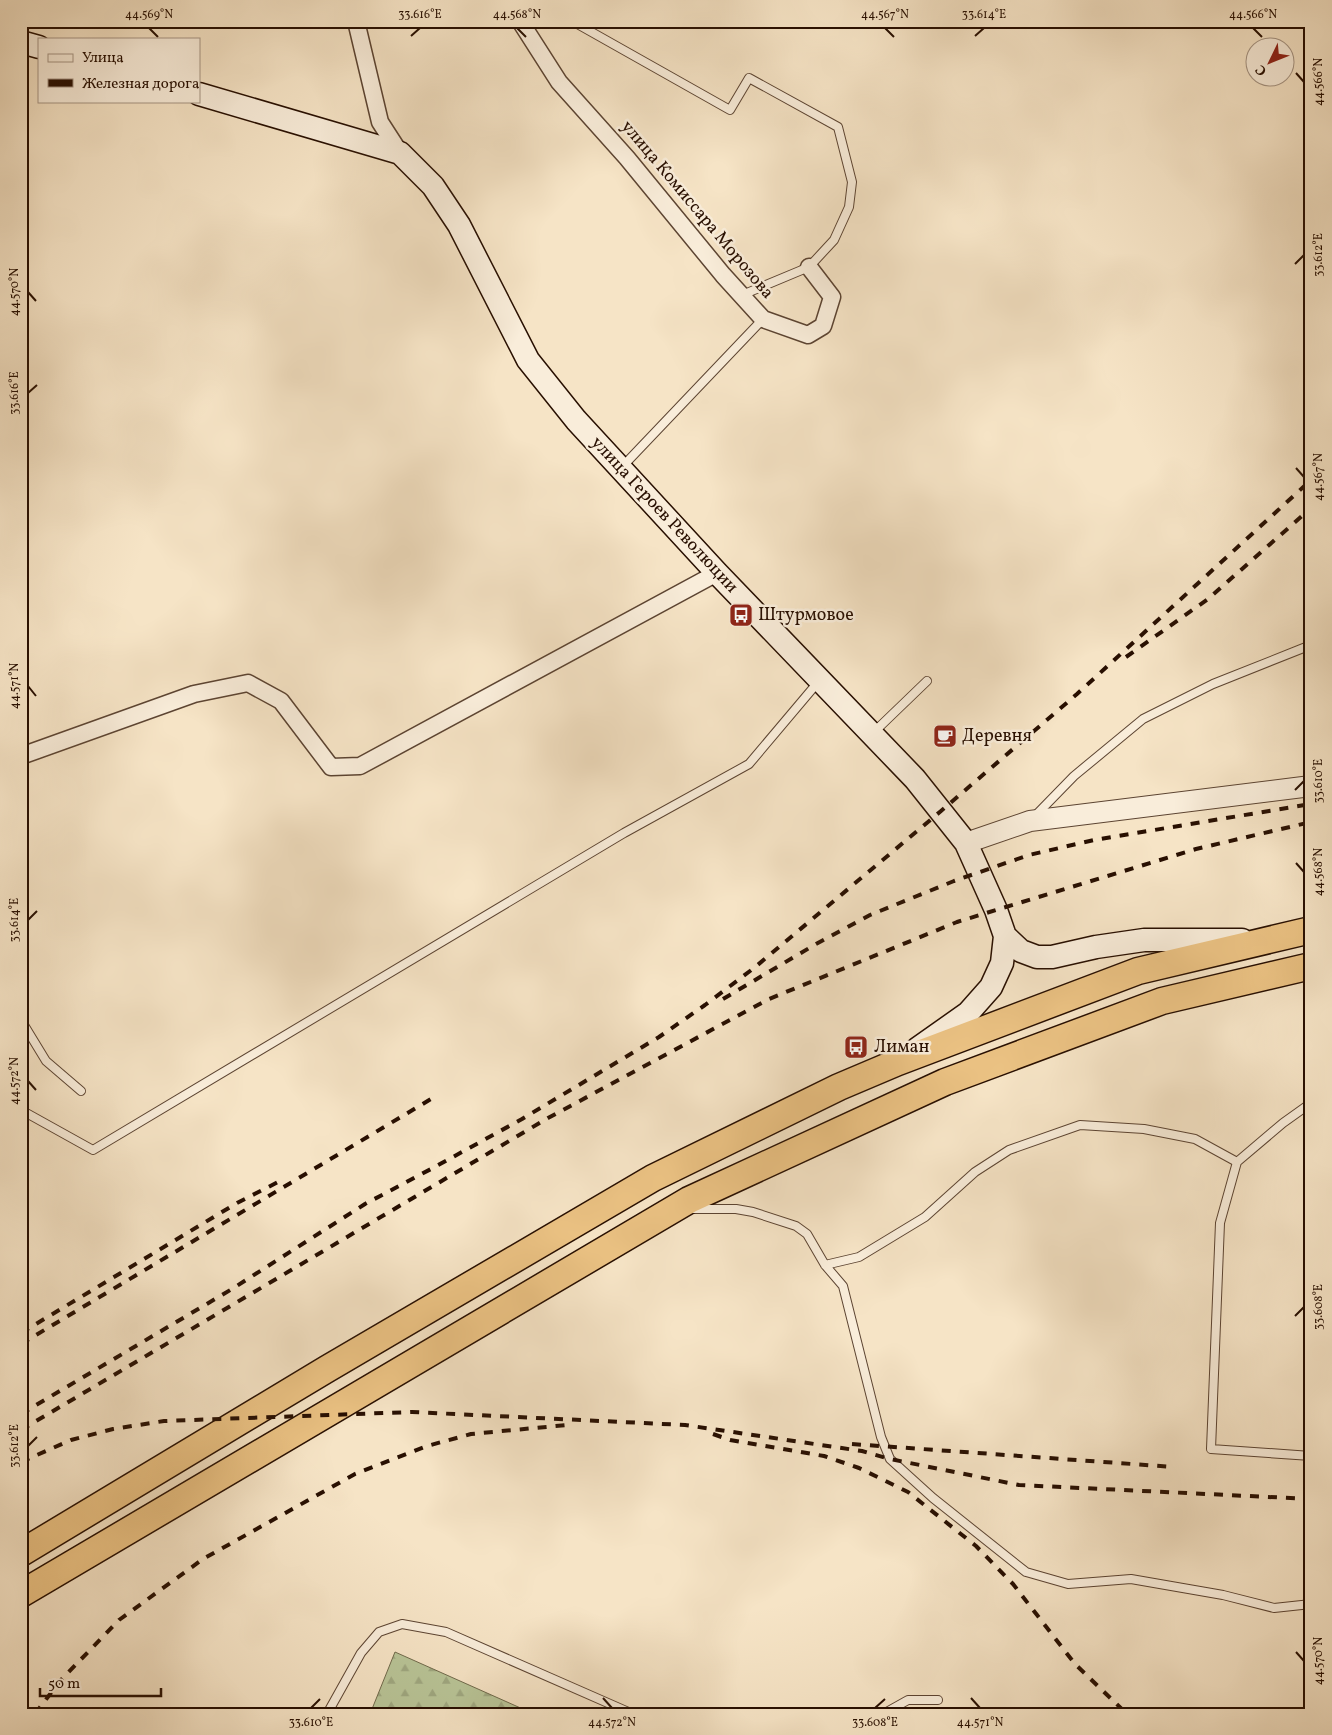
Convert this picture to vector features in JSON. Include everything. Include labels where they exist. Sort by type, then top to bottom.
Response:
[{"type":"highway","points":[[21,1553],[326,1369],[653,1178],[838,1087],[898,1062],[1138,971],[1311,930]]},
{"type":"highway","points":[[21,1594],[689,1200],[945,1082],[1162,1001],[1311,966]]},
{"type":"main road","points":[[21,42],[38,47]]},
{"type":"main road","name":"улица Героев Революции","points":[[200,94],[400,153],[433,186],[460,225],[528,360],[576,420],[717,573],[915,779],[966,843],[996,910],[1005,936],[1002,964],[991,987],[968,1013],[898,1062]]},
{"type":"main road","points":[[1005,936],[1021,951],[1037,957],[1052,956],[1096,946],[1144,940],[1266,940]]},
{"type":"street","points":[[356,21],[380,122],[400,153]]},
{"type":"street","name":"улица Комиссара Морозова","points":[[525,22],[559,82],[627,158],[763,319],[808,335],[823,326],[832,297],[809,267]]},
{"type":"street","points":[[21,756],[194,694],[248,683],[281,702],[331,767],[360,766],[717,573]]},
{"type":"street","points":[[966,843],[1030,821],[1311,786]]},
{"type":"lane","points":[[572,21],[730,110],[749,78],[838,127],[852,182],[849,207],[834,240],[809,267],[742,295]]},
{"type":"lane","points":[[621,468],[763,319]]},
{"type":"lane","points":[[1030,821],[1074,776],[1143,718],[1213,684],[1311,645]]},
{"type":"lane","points":[[21,1110],[93,1150],[616,838],[749,764],[820,680]]},
{"type":"lane","points":[[872,734],[927,681]]},
{"type":"lane","points":[[21,1020],[46,1061],[81,1091]]},
{"type":"lane","points":[[1311,1103],[1283,1123],[1237,1162],[1220,1223],[1211,1449],[1311,1456]]},
{"type":"lane","points":[[825,1266],[859,1257],[925,1217],[975,1172],[1009,1150],[1080,1125],[1144,1129],[1195,1139],[1237,1162]]},
{"type":"lane","points":[[674,1209],[736,1209],[796,1226],[807,1234],[825,1266],[843,1286],[881,1437],[890,1459],[933,1498],[1026,1572],[1068,1584],[1131,1579],[1223,1595],[1274,1608],[1311,1604]]},
{"type":"lane","points":[[327,1714],[361,1653],[379,1632],[402,1624],[446,1632],[633,1714]]},
{"type":"lane","points":[[883,1714],[908,1700],[938,1700]]},
{"type":"green space","points":[[395,1652],[534,1714],[370,1714]]},
{"type":"railway","points":[[21,1414],[232,1289],[365,1204],[522,1119],[659,1037],[705,1005],[754,968],[1077,694],[1311,480]]},
{"type":"railway","points":[[1126,657],[1208,599],[1311,508]]},
{"type":"railway","points":[[723,999],[816,944],[870,915],[954,881],[1029,855],[1094,840],[1311,804]]},
{"type":"railway","points":[[21,1430],[548,1118],[769,999],[957,922],[1196,849],[1311,822]]},
{"type":"railway","points":[[21,1344],[431,1099]]},
{"type":"railway","points":[[21,1333],[237,1203],[282,1180]]},
{"type":"railway","points":[[21,1462],[71,1440],[113,1429],[164,1421],[412,1412],[685,1425],[862,1451],[890,1459],[1019,1485],[1311,1499]]},
{"type":"railway","points":[[35,1714],[60,1681],[119,1620],[203,1559],[355,1474],[427,1446],[471,1434],[567,1425]]},
{"type":"railway","points":[[713,1434],[730,1440],[824,1456],[859,1468],[908,1492],[976,1546],[1013,1584],[1075,1664],[1127,1714]]},
{"type":"railway","points":[[852,1444],[1174,1467]]},
{"type":"place","name":"Штурмовое","points":[[741,615]]},
{"type":"place","name":"Деревня","points":[[945,736]]},
{"type":"place","name":"Лиман","points":[[856,1047]]}]
